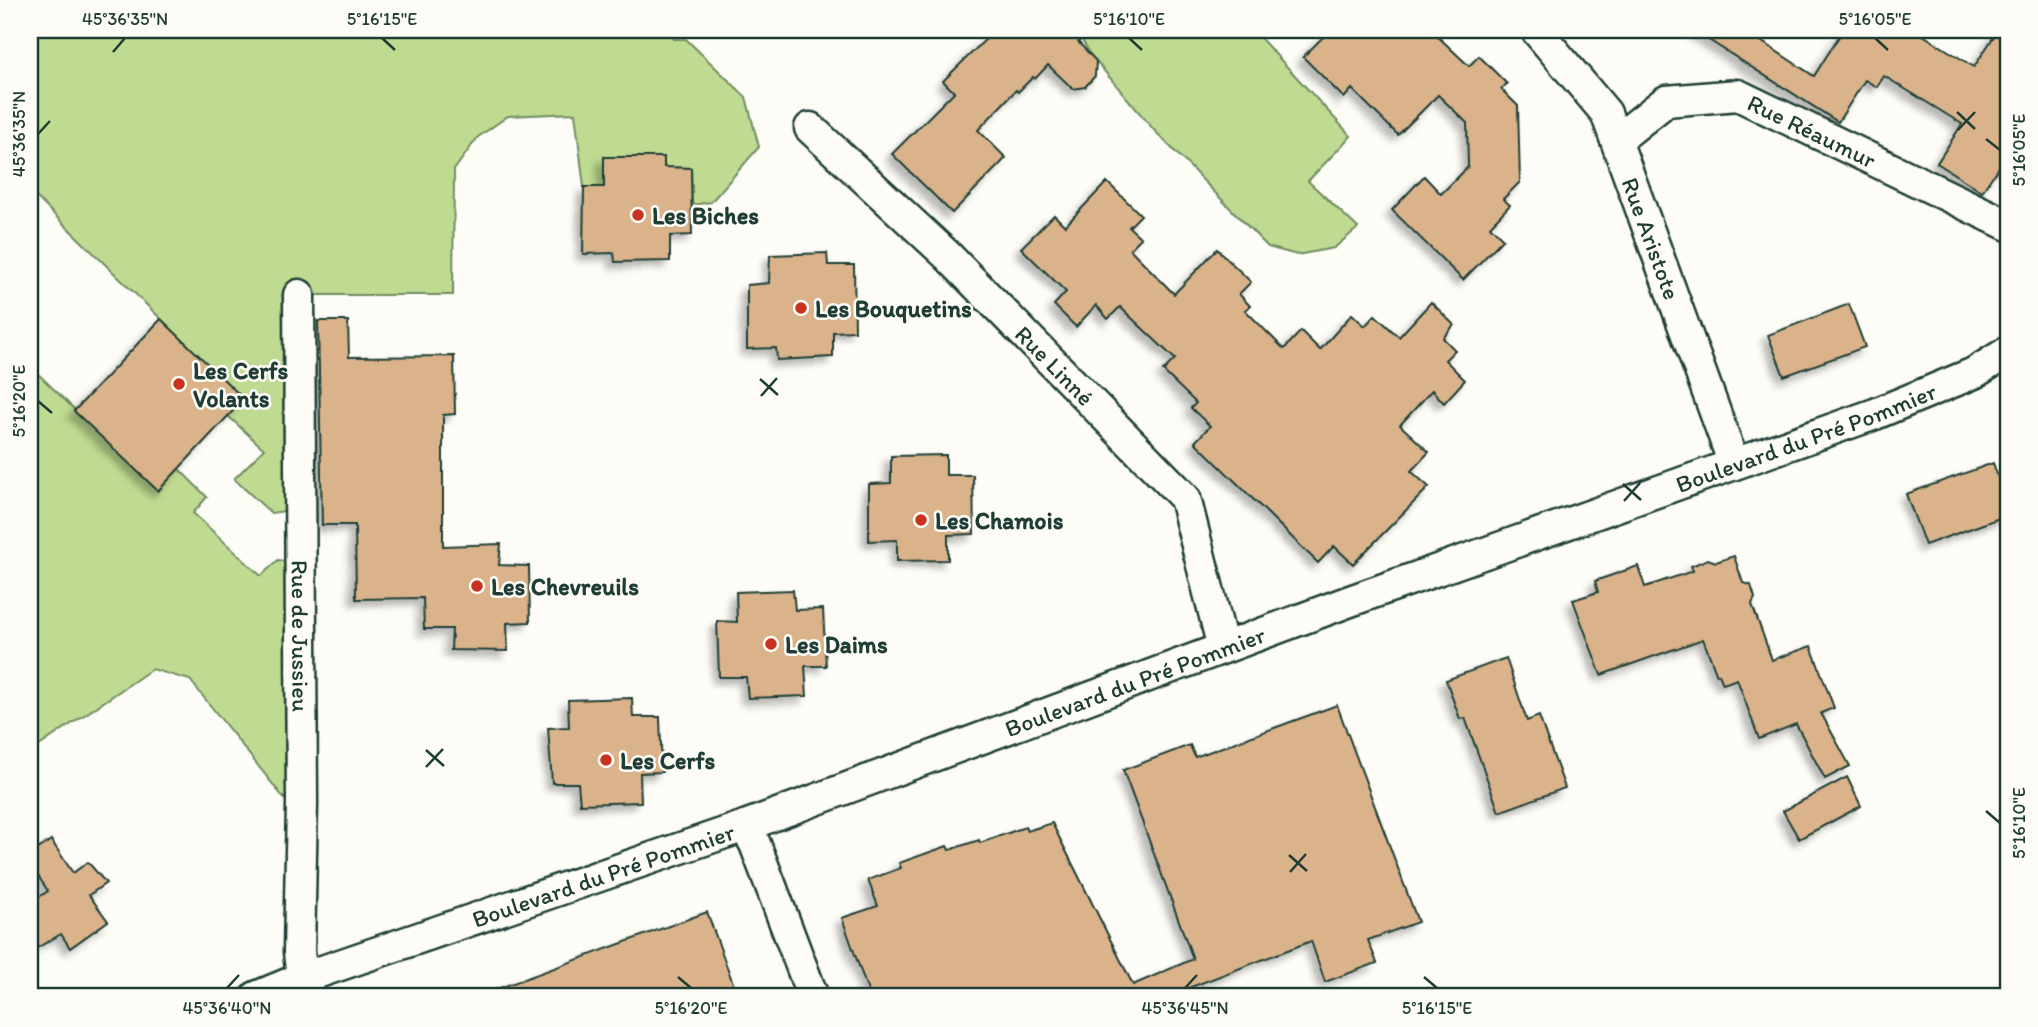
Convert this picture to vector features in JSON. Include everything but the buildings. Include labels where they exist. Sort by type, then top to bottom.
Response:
[{"type":"street","name":"Rue Aristote","points":[[1536,30],[1606,113],[1734,464]]},
{"type":"street","name":"Rue Réaumur","points":[[1617,140],[1666,102],[1738,95],[2008,225]]},
{"type":"street","name":"Rue Linné","points":[[810,128],[948,256],[1185,498],[1223,648]]},
{"type":"street","name":"Rue de Jussieu","points":[[299,295],[302,803],[299,952],[302,978]]},
{"type":"street","name":"Boulevard du Pré Pommier","points":[[256,997],[302,978],[746,826],[1223,648],[1875,414],[1974,373],[2008,352]]},
{"type":"street","points":[[746,826],[813,997]]},
{"type":"green space","points":[[30,30],[673,30],[674,39],[686,39],[746,97],[759,147],[711,202],[692,205],[691,168],[664,167],[664,157],[604,157],[604,187],[584,187],[575,113],[508,116],[478,137],[454,170],[453,295],[299,295],[300,509],[271,513],[234,479],[264,449],[228,416],[243,399],[30,191]]},
{"type":"green space","points":[[1090,30],[1253,30],[1351,136],[1308,181],[1358,228],[1334,248],[1297,255],[1268,247],[1154,130],[1089,53],[1081,38]]},
{"type":"green space","points":[[31,367],[158,491],[178,468],[207,497],[193,513],[261,576],[278,560],[301,563],[302,821],[190,680],[152,669],[30,752]]},
{"type":"place","name":"Les Biches","points":[[638,215]]},
{"type":"place","name":"Les Bouquetins","points":[[801,308]]},
{"type":"place","name":"Les Cerfs Volants","points":[[179,384]]},
{"type":"place","name":"Les Chamois","points":[[921,520]]},
{"type":"place","name":"Les Chevreuils","points":[[477,586]]},
{"type":"place","name":"Les Daims","points":[[771,644]]},
{"type":"place","name":"Les Cerfs","points":[[606,760]]}]
